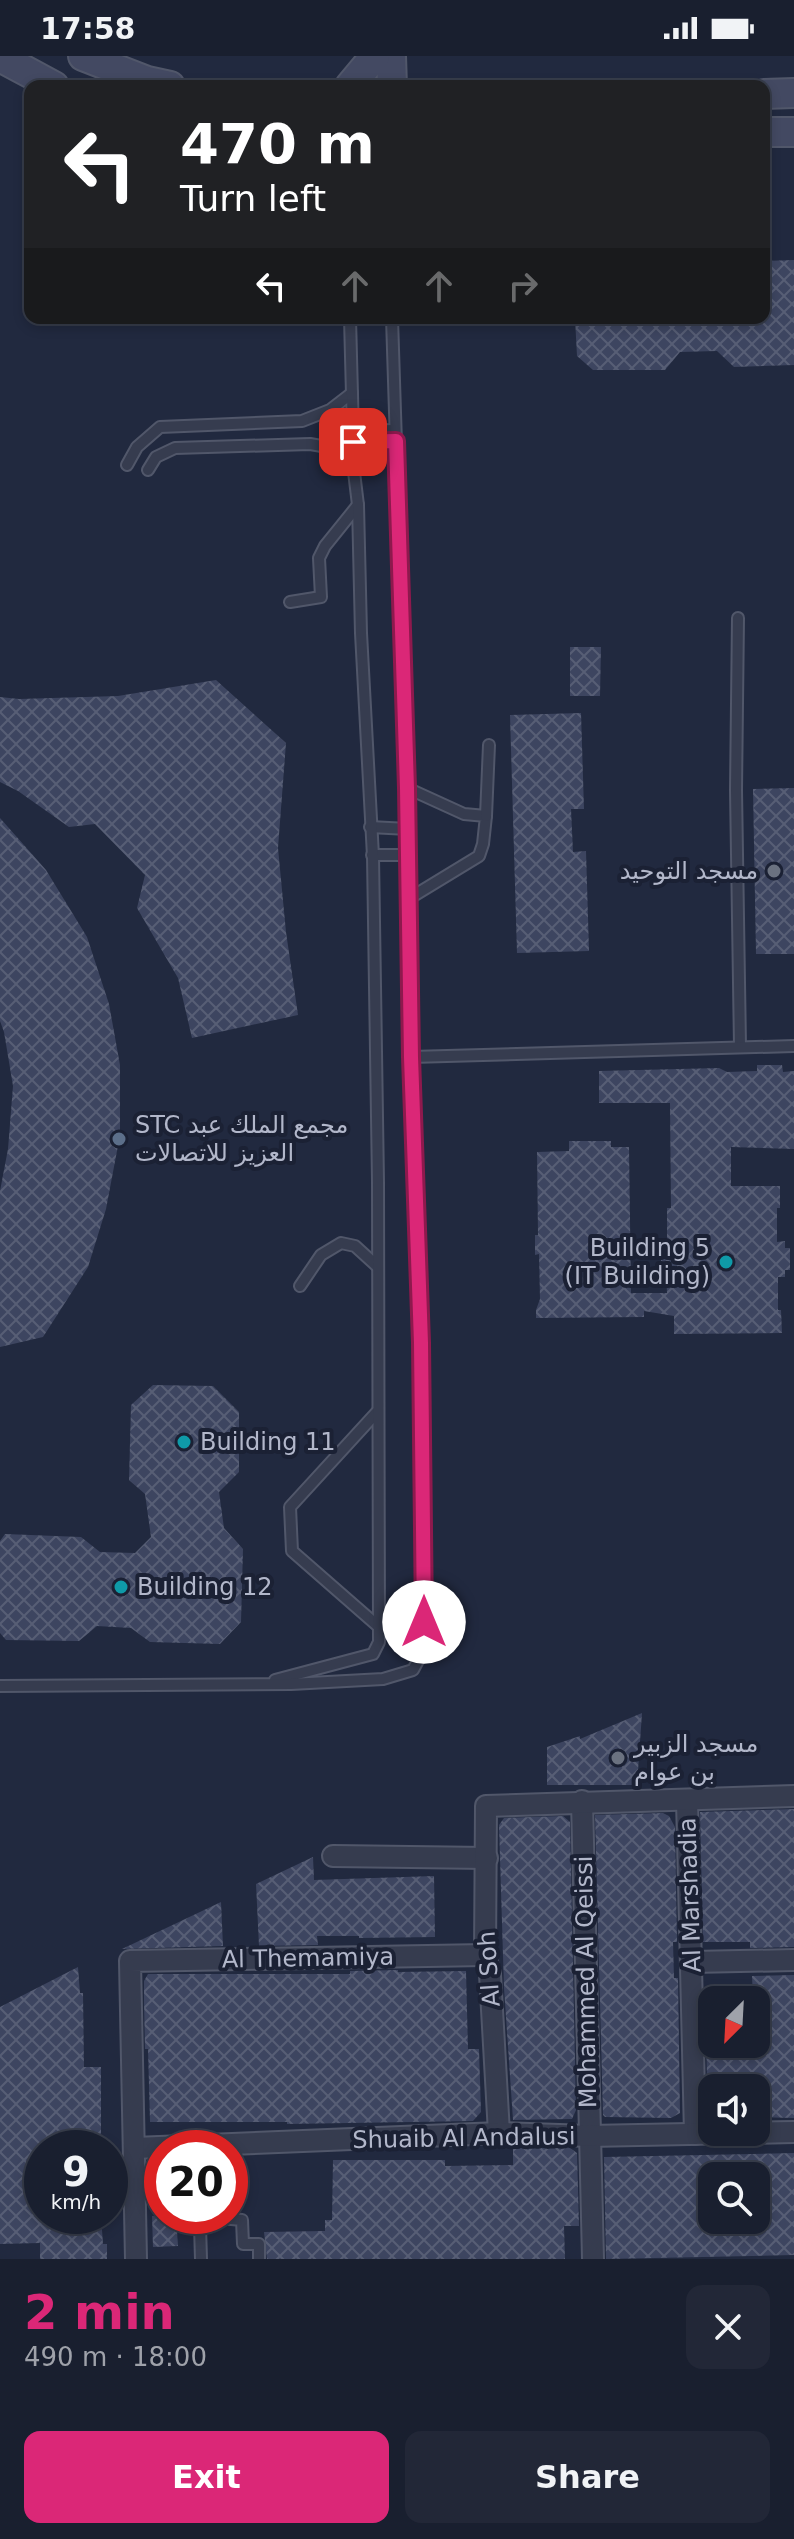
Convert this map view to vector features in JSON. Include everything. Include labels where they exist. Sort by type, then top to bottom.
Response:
[{"type":"street","points":[[83,56],[144,80]]},
{"type":"street","points":[[355,80],[375,56]]},
{"type":"street","points":[[391,56],[392,80]]},
{"type":"street","points":[[0,57],[43,80]]},
{"type":"street","points":[[770,94],[794,93]]},
{"type":"street","points":[[770,132],[794,132]]},
{"type":"street","points":[[582,1801],[794,1796]]},
{"type":"street","name":"Al Marshadia","points":[[687,1800],[695,2134]]},
{"type":"street","name":"Al Soh","points":[[499,2133],[490,1974],[485,1955],[486,1806],[582,1801]]},
{"type":"street","name":"Mohammed Al Qeissi","points":[[582,1801],[593,2259]]},
{"type":"street","points":[[333,1856],[487,1858]]},
{"type":"street","name":"Al Themamiya","points":[[135,2148],[130,1961],[485,1955]]},
{"type":"street","points":[[692,1962],[794,1960]]},
{"type":"street","name":"Shuaib Al Andalusi","points":[[135,2148],[499,2133],[589,2136],[794,2132]]},
{"type":"street","points":[[135,2148],[136,2259]]},
{"type":"lane","points":[[258,1684],[373,1654],[379,1642],[372,855],[350,324]]},
{"type":"lane","points":[[0,1686],[258,1684],[383,1679],[413,1670],[421,1655],[424,1622],[421,1343],[392,324]]},
{"type":"lane","points":[[127,465],[137,447],[160,427],[302,421],[330,410],[352,393]]},
{"type":"lane","points":[[353,437],[396,436]]},
{"type":"lane","points":[[148,470],[156,457],[175,448],[310,444],[329,447],[346,456],[354,472]]},
{"type":"lane","points":[[290,602],[321,597],[319,558],[330,539],[358,505]]},
{"type":"lane","points":[[738,618],[736,790],[740,1046]]},
{"type":"lane","points":[[410,898],[479,856],[486,816],[489,745]]},
{"type":"lane","points":[[407,788],[464,814],[486,816]]},
{"type":"lane","points":[[370,827],[408,829]]},
{"type":"lane","points":[[372,855],[409,855]]},
{"type":"lane","points":[[411,1057],[794,1046]]},
{"type":"lane","points":[[300,1286],[321,1255],[341,1243],[355,1246],[378,1267]]},
{"type":"lane","points":[[377,1412],[290,1507],[292,1551],[379,1623],[424,1622]]},
{"type":"lane","points":[[201,2259],[200,2226],[210,2217],[242,2220],[243,2244],[259,2244],[259,2259]]},
{"type":"building","points":[[794,260],[794,365],[734,367],[717,351],[680,352],[665,370],[593,370],[577,356],[575,324],[770,324],[770,261]]},
{"type":"building","points":[[570,647],[601,647],[600,696],[570,696]]},
{"type":"building","points":[[216,680],[286,743],[278,848],[298,1015],[192,1038],[178,978],[137,908],[145,875],[95,824],[69,827],[0,782],[0,697],[118,696]]},
{"type":"building","points":[[581,713],[584,809],[571,809],[573,852],[586,851],[589,951],[517,953],[510,715]]},
{"type":"building","name":"مسجد التوحيد","points":[[794,788],[794,954],[756,954],[753,789]]},
{"type":"building","points":[[0,818],[46,870],[87,937],[109,1004],[120,1065],[120,1135],[106,1209],[88,1267],[43,1337],[0,1347],[0,1191],[8,1149],[13,1086],[0,1021]]},
{"type":"building","points":[[757,1065],[782,1065],[783,1072],[794,1071],[794,1149],[731,1147],[731,1186],[780,1186],[777,1242],[785,1241],[785,1248],[790,1248],[790,1270],[785,1270],[785,1277],[778,1277],[782,1333],[674,1334],[674,1316],[644,1311],[644,1317],[536,1318],[540,1299],[539,1254],[535,1255],[535,1235],[538,1235],[537,1152],[569,1151],[569,1141],[611,1141],[611,1147],[629,1147],[631,1293],[667,1293],[661,1254],[667,1250],[667,1208],[671,1208],[670,1103],[599,1103],[599,1071],[719,1068],[727,1072],[757,1071]]},
{"type":"building","name":"Building 12","points":[[153,1385],[213,1386],[239,1412],[239,1472],[219,1492],[224,1528],[243,1549],[241,1622],[220,1644],[150,1642],[131,1628],[97,1626],[79,1641],[6,1640],[0,1633],[0,1541],[5,1534],[81,1537],[100,1552],[135,1553],[151,1537],[145,1494],[129,1480],[131,1405]]},
{"type":"building","points":[[642,1713],[637,1785],[547,1785],[547,1747],[580,1736],[580,1739]]},
{"type":"building","points":[[794,1809],[794,1947],[750,1948],[750,1942],[703,1942],[700,1812]]},
{"type":"building","points":[[663,1813],[669,1816],[675,1827],[677,1942],[673,1942],[674,1978],[678,1978],[680,2113],[671,2118],[605,2117],[595,1815]]},
{"type":"building","points":[[563,1816],[570,1822],[576,2110],[572,2119],[513,2120],[504,1988],[499,1825],[504,1818]]},
{"type":"building","points":[[313,1857],[314,1880],[434,1876],[435,1937],[317,1936],[318,1945],[259,1946],[256,1884]]},
{"type":"building","points":[[221,1902],[223,1946],[122,1949]]},
{"type":"building","points":[[78,1967],[80,1993],[83,1993],[84,2067],[101,2067],[101,2130],[24,2130],[24,2234],[102,2234],[103,2244],[107,2244],[107,2259],[40,2259],[40,2243],[0,2244],[0,2007]]},
{"type":"building","points":[[350,1971],[466,1971],[468,2049],[479,2049],[481,2112],[473,2121],[287,2124],[150,2122],[144,2003],[144,1981],[148,1974],[350,1974]]},
{"type":"building","points":[[794,1975],[794,2118],[770,2117],[770,2074],[707,2074],[706,2058],[770,2058],[770,1986],[752,1986],[752,1976]]},
{"type":"building","points":[[513,2148],[570,2148],[577,2153],[579,2226],[564,2226],[565,2259],[267,2259],[264,2232],[325,2231],[325,2220],[332,2220],[333,2160],[445,2160],[445,2166],[513,2165]]},
{"type":"building","points":[[794,2153],[794,2255],[606,2259],[604,2157]]},
{"type":"building","points":[[153,2234],[177,2234],[178,2246],[153,2247]]},
{"type":"place","name":"مسجد التوحيد","points":[[774,871]]},
{"type":"place","name":"STC مجمع الملك عبد العزيز للاتصالات","points":[[119,1139]]},
{"type":"place","name":"Building 5 (IT Building)","points":[[726,1262]]},
{"type":"place","name":"Building 11","points":[[184,1442]]},
{"type":"place","name":"Building 12","points":[[121,1587]]},
{"type":"place","name":"مسجد الزبير بن عوام","points":[[618,1758]]},
{"type":"route","points":[[353,442],[396,441],[421,1343],[424,1622]]}]
